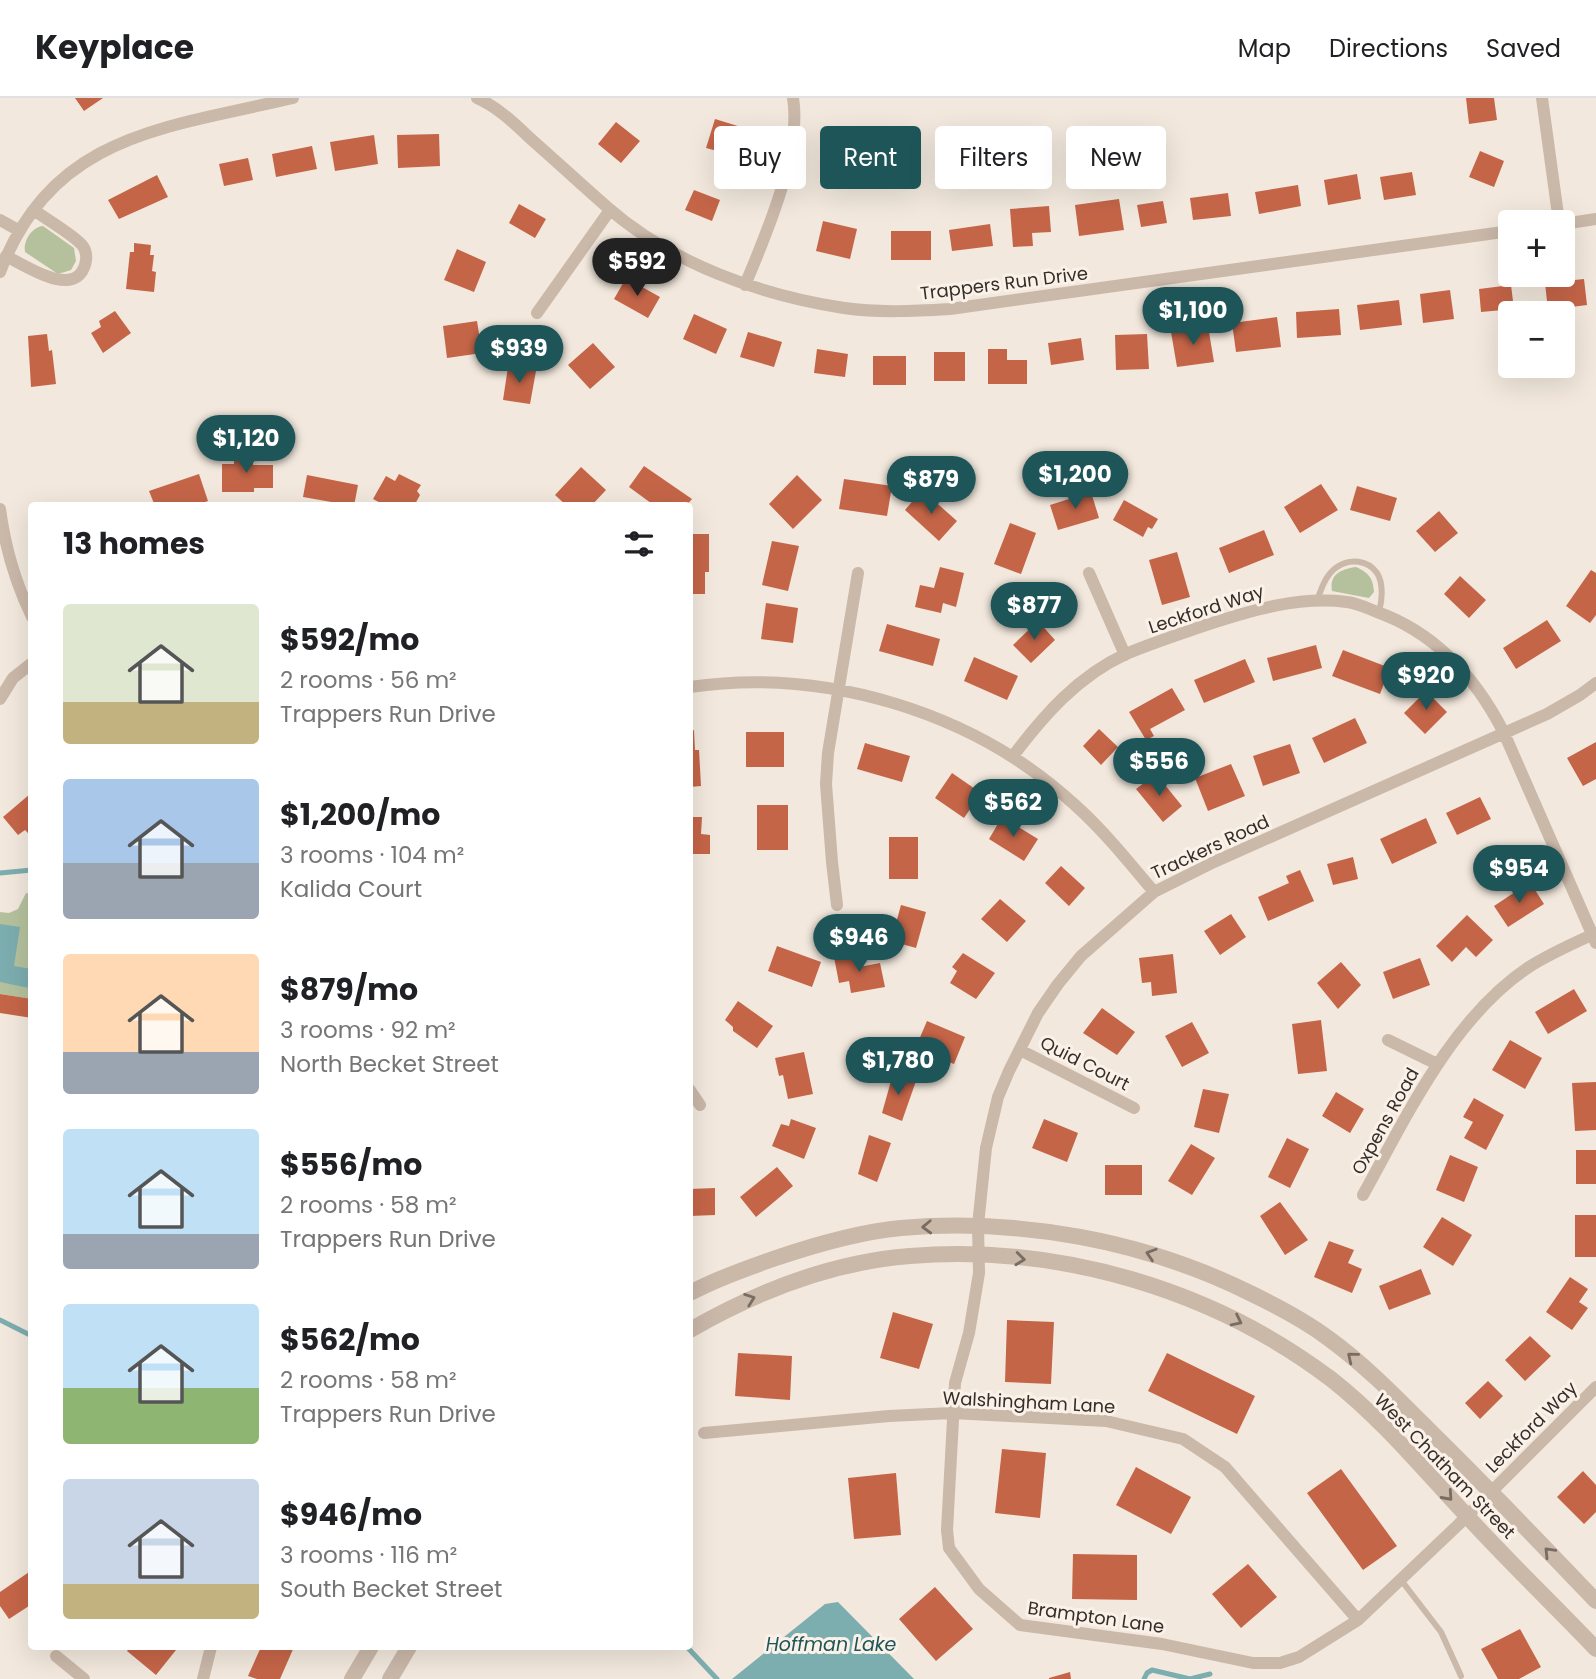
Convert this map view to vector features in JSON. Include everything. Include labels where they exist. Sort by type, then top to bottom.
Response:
[{"type":"street","points":[[0,272],[18,230],[48,192],[71,170],[97,153],[128,139],[293,98]]},
{"type":"street","name":"Trappers Run Drive","points":[[477,98],[488,102],[520,128],[610,210],[651,239],[689,261],[745,285],[847,308],[950,309],[1498,233]]},
{"type":"street","points":[[745,285],[758,256],[792,152],[796,128],[793,98]]},
{"type":"street","points":[[1542,98],[1559,210]]},
{"type":"street","points":[[6,256],[62,282],[75,279],[84,268],[87,255],[82,245],[34,210]]},
{"type":"street","points":[[537,313],[610,210]]},
{"type":"street","points":[[1575,221],[1596,219]]},
{"type":"street","points":[[0,220],[18,230]]},
{"type":"street","points":[[0,509],[10,564],[28,609]]},
{"type":"street","points":[[837,905],[826,783],[828,753],[858,573]]},
{"type":"street","points":[[1089,573],[1125,655]]},
{"type":"street","name":"Leckford Way","points":[[1013,756],[1044,716],[1066,694],[1125,655],[1247,611],[1273,605],[1317,601],[1349,602],[1379,612],[1419,632],[1472,679],[1504,733],[1595,937]]},
{"type":"street","points":[[0,699],[13,678],[28,666]]},
{"type":"street","points":[[693,687],[763,682],[838,691],[931,715],[972,733],[1013,756],[1075,804],[1154,891]]},
{"type":"street","name":"Trackers Road","points":[[978,1225],[986,1147],[998,1097],[1038,1013],[1081,956],[1154,891],[1547,714],[1596,683]]},
{"type":"street","name":"Oxpens Road","points":[[1363,1195],[1437,1064],[1460,1034],[1508,984],[1529,967],[1595,937]]},
{"type":"street","name":"Oxpens Road","points":[[1388,1040],[1437,1064]]},
{"type":"street","name":"Quid Court","points":[[1020,1050],[1133,1108]]},
{"type":"street","points":[[693,1094],[700,1105]]},
{"type":"street","name":"Brampton Lane","points":[[978,1225],[980,1254],[969,1333],[955,1383],[947,1530],[949,1548],[979,1589],[1020,1625],[1162,1644],[1253,1663],[1280,1663],[1299,1657],[1358,1620],[1491,1492]]},
{"type":"street","name":"West Chatham Street","points":[[693,1292],[737,1271],[792,1252],[850,1237],[900,1228],[978,1225],[1052,1232],[1140,1250],[1210,1273],[1277,1306],[1327,1337],[1375,1376],[1596,1601]]},
{"type":"street","name":"West Chatham Street","points":[[693,1328],[733,1305],[820,1273],[865,1262],[909,1256],[980,1254],[1062,1263],[1104,1271],[1185,1297],[1251,1328],[1294,1354],[1331,1379],[1358,1402],[1596,1649]]},
{"type":"street","name":"Leckford Way","points":[[1491,1492],[1596,1387]]},
{"type":"street","name":"Walshingham Lane","points":[[704,1433],[952,1413],[1106,1421],[1183,1439],[1226,1467],[1358,1620]]},
{"type":"street","points":[[203,1679],[210,1650]]},
{"type":"street","points":[[352,1679],[369,1650]]},
{"type":"street","points":[[390,1679],[407,1650]]},
{"type":"street","points":[[56,1656],[84,1679]]},
{"type":"lane","points":[[1317,601],[1323,584],[1336,567],[1352,560],[1366,563],[1378,574],[1381,588],[1379,612]]},
{"type":"lane","points":[[1400,1579],[1441,1632],[1461,1675]]},
{"type":"green space","points":[[43,226],[74,248],[76,261],[71,270],[58,274],[25,252],[29,235]]},
{"type":"green space","points":[[1356,567],[1367,574],[1373,583],[1374,592],[1369,598],[1332,591],[1333,580],[1338,573]]},
{"type":"green space","points":[[28,893],[28,999],[0,994],[0,912],[9,913],[18,909]]},
{"type":"water","points":[[0,924],[20,927],[14,966],[28,968],[28,988],[0,982]]},
{"type":"water","name":"Hoffman Lake","points":[[838,1602],[914,1679],[732,1679],[825,1604]]},
{"type":"building","points":[[75,98],[103,98],[84,111]]},
{"type":"building","points":[[1466,98],[1494,98],[1497,120],[1469,124]]},
{"type":"building","points":[[715,119],[738,126],[714,126],[714,150],[706,148]]},
{"type":"building","points":[[616,122],[640,141],[621,163],[598,144]]},
{"type":"building","points":[[439,134],[440,166],[398,168],[397,135]]},
{"type":"building","points":[[374,135],[378,164],[335,171],[330,142]]},
{"type":"building","points":[[312,146],[317,169],[276,177],[272,154]]},
{"type":"building","points":[[1480,151],[1504,161],[1494,187],[1469,177]]},
{"type":"building","points":[[248,158],[253,180],[224,186],[219,164]]},
{"type":"building","points":[[1412,172],[1416,195],[1384,200],[1380,177]]},
{"type":"building","points":[[1357,174],[1361,199],[1328,205],[1324,180]]},
{"type":"building","points":[[157,175],[168,197],[119,219],[108,200]]},
{"type":"building","points":[[1298,185],[1301,206],[1259,214],[1255,192]]},
{"type":"building","points":[[694,190],[720,200],[712,221],[685,210]]},
{"type":"building","points":[[1228,193],[1231,216],[1193,220],[1190,198]]},
{"type":"building","points":[[1119,199],[1124,230],[1079,236],[1075,205]]},
{"type":"building","points":[[1163,201],[1167,223],[1141,227],[1137,205]]},
{"type":"building","points":[[519,204],[546,219],[535,238],[509,223]]},
{"type":"building","points":[[1049,206],[1051,232],[1032,233],[1033,246],[1013,247],[1010,209]]},
{"type":"building","points":[[823,221],[857,229],[850,259],[816,251]]},
{"type":"building","points":[[990,224],[993,246],[952,251],[949,230]]},
{"type":"building","points":[[891,231],[931,231],[931,260],[891,260]]},
{"type":"building","points":[[134,243],[151,245],[150,255],[154,255],[152,271],[156,272],[154,292],[126,289],[130,252],[134,252]]},
{"type":"building","points":[[457,249],[486,262],[474,292],[444,280]]},
{"type":"building","points":[[626,278],[660,297],[648,318],[614,299]]},
{"type":"building","points":[[1584,279],[1587,305],[1575,307],[1575,301],[1547,301],[1545,287],[1575,287],[1575,280]]},
{"type":"building","points":[[1511,287],[1513,301],[1498,301],[1498,310],[1481,312],[1479,289]]},
{"type":"building","points":[[1450,290],[1454,319],[1423,323],[1420,294]]},
{"type":"building","points":[[1399,300],[1402,325],[1360,330],[1357,305]]},
{"type":"building","points":[[1339,309],[1341,335],[1297,338],[1296,312]]},
{"type":"building","points":[[115,311],[131,333],[103,353],[91,333],[101,327],[99,321]]},
{"type":"building","points":[[694,314],[727,329],[716,354],[683,339]]},
{"type":"building","points":[[1277,317],[1281,347],[1236,352],[1232,323]]},
{"type":"building","points":[[477,321],[482,353],[447,358],[443,326]]},
{"type":"building","points":[[1208,326],[1214,362],[1177,367],[1171,332]]},
{"type":"building","points":[[748,332],[782,342],[774,367],[740,357]]},
{"type":"building","points":[[47,334],[56,384],[31,387],[28,336]]},
{"type":"building","points":[[1147,334],[1149,369],[1116,370],[1115,335]]},
{"type":"building","points":[[1081,338],[1084,360],[1051,365],[1048,343]]},
{"type":"building","points":[[593,343],[615,367],[590,389],[568,365]]},
{"type":"building","points":[[817,349],[848,354],[845,377],[814,373]]},
{"type":"building","points":[[988,349],[1007,349],[1007,360],[1027,360],[1027,384],[988,384]]},
{"type":"building","points":[[934,352],[965,352],[965,381],[934,381]]},
{"type":"building","points":[[873,356],[906,356],[906,385],[873,385]]},
{"type":"building","points":[[508,367],[536,371],[530,404],[503,400]]},
{"type":"building","points":[[234,455],[253,455],[253,465],[273,465],[273,488],[254,488],[254,492],[222,492],[222,464],[234,464]]},
{"type":"building","points":[[644,466],[692,499],[689,502],[650,502],[629,487]]},
{"type":"building","points":[[581,467],[606,490],[595,502],[563,502],[555,495]]},
{"type":"building","points":[[199,474],[208,501],[153,502],[149,491]]},
{"type":"building","points":[[399,474],[421,485],[417,491],[420,495],[416,502],[379,502],[373,499],[386,476],[395,481]]},
{"type":"building","points":[[307,475],[358,485],[355,502],[331,502],[303,497]]},
{"type":"building","points":[[797,475],[822,500],[793,529],[769,504]]},
{"type":"building","points":[[844,479],[892,486],[887,516],[839,509]]},
{"type":"building","points":[[1321,484],[1338,510],[1300,533],[1284,507]]},
{"type":"building","points":[[1357,486],[1397,498],[1390,521],[1350,510]]},
{"type":"building","points":[[922,490],[957,521],[939,541],[905,510]]},
{"type":"building","points":[[1091,492],[1099,518],[1058,530],[1050,505]]},
{"type":"building","points":[[1124,500],[1158,519],[1152,529],[1148,527],[1143,537],[1113,520]]},
{"type":"building","points":[[1439,511],[1458,533],[1435,552],[1416,531]]},
{"type":"building","points":[[1010,523],[1036,533],[1021,574],[994,564]]},
{"type":"building","points":[[1264,530],[1274,555],[1229,573],[1219,548]]},
{"type":"building","points":[[693,534],[709,534],[709,572],[705,572],[705,594],[693,594]]},
{"type":"building","points":[[772,541],[799,546],[788,591],[762,585]]},
{"type":"building","points":[[1177,552],[1190,597],[1162,605],[1149,560]]},
{"type":"building","points":[[940,567],[964,573],[956,607],[943,603],[941,613],[915,607],[920,585],[934,588]]},
{"type":"building","points":[[1591,570],[1596,573],[1596,615],[1590,623],[1566,606]]},
{"type":"building","points":[[1460,576],[1486,600],[1469,618],[1444,594]]},
{"type":"building","points":[[766,603],[798,608],[793,643],[761,639]]},
{"type":"building","points":[[1547,620],[1561,641],[1516,669],[1503,648]]},
{"type":"building","points":[[1038,621],[1055,640],[1031,663],[1013,645]]},
{"type":"building","points":[[887,624],[940,639],[933,666],[879,651]]},
{"type":"building","points":[[1316,645],[1322,668],[1273,681],[1267,658]]},
{"type":"building","points":[[1343,650],[1390,668],[1380,694],[1332,676]]},
{"type":"building","points":[[974,657],[1018,676],[1007,700],[964,681]]},
{"type":"building","points":[[1245,659],[1255,682],[1204,703],[1194,680]]},
{"type":"building","points":[[1172,688],[1185,710],[1150,729],[1154,736],[1146,740],[1129,712]]},
{"type":"building","points":[[1426,691],[1447,712],[1425,734],[1404,713]]},
{"type":"building","points":[[1355,718],[1367,743],[1324,763],[1312,738]]},
{"type":"building","points":[[1099,729],[1118,747],[1101,765],[1083,746]]},
{"type":"building","points":[[693,730],[695,750],[699,750],[701,786],[693,787]]},
{"type":"building","points":[[746,732],[784,732],[784,767],[746,767]]},
{"type":"building","points":[[1596,742],[1596,779],[1583,786],[1567,758]]},
{"type":"building","points":[[865,743],[910,756],[902,782],[857,769]]},
{"type":"building","points":[[1290,744],[1300,773],[1263,786],[1253,756]]},
{"type":"building","points":[[1231,764],[1245,796],[1208,811],[1195,778]]},
{"type":"building","points":[[952,773],[981,793],[964,818],[935,798]]},
{"type":"building","points":[[1156,774],[1182,806],[1163,822],[1136,789]]},
{"type":"building","points":[[28,796],[28,833],[25,830],[18,835],[3,817]]},
{"type":"building","points":[[1480,797],[1491,819],[1457,835],[1446,813]]},
{"type":"building","points":[[757,805],[788,805],[788,850],[757,850]]},
{"type":"building","points":[[693,817],[702,817],[701,834],[710,835],[710,854],[693,854]]},
{"type":"building","points":[[1002,817],[1038,839],[1024,861],[989,839]]},
{"type":"building","points":[[1426,818],[1437,843],[1392,864],[1380,839]]},
{"type":"building","points":[[889,837],[918,837],[918,879],[889,879]]},
{"type":"building","points":[[1353,857],[1358,879],[1333,885],[1327,864]]},
{"type":"building","points":[[1061,866],[1085,888],[1069,906],[1045,883]]},
{"type":"building","points":[[1300,870],[1314,901],[1268,921],[1258,897],[1289,883],[1286,876]]},
{"type":"building","points":[[1530,882],[1544,904],[1508,927],[1494,906]]},
{"type":"building","points":[[1000,899],[1026,921],[1007,942],[981,919]]},
{"type":"building","points":[[901,905],[926,912],[916,948],[891,941]]},
{"type":"building","points":[[1231,914],[1246,937],[1220,955],[1204,931]]},
{"type":"building","points":[[1467,915],[1493,940],[1476,957],[1466,947],[1452,962],[1436,946]]},
{"type":"building","points":[[777,946],[821,962],[812,987],[768,971]]},
{"type":"building","points":[[856,953],[859,967],[880,963],[885,987],[851,993],[849,981],[839,983],[834,957]]},
{"type":"building","points":[[963,953],[995,973],[976,999],[950,983],[957,971],[952,967]]},
{"type":"building","points":[[1173,954],[1177,993],[1152,996],[1151,982],[1142,983],[1139,958]]},
{"type":"building","points":[[1420,958],[1430,985],[1393,999],[1383,972]]},
{"type":"building","points":[[1341,962],[1361,985],[1338,1009],[1317,983]]},
{"type":"building","points":[[1574,989],[1587,1011],[1548,1034],[1535,1012]]},
{"type":"building","points":[[0,994],[28,998],[28,1017],[0,1013]]},
{"type":"building","points":[[738,1001],[773,1026],[757,1048],[733,1031],[733,1027],[725,1020]]},
{"type":"building","points":[[1102,1008],[1135,1032],[1117,1055],[1083,1033]]},
{"type":"building","points":[[1321,1020],[1327,1071],[1298,1074],[1292,1024]]},
{"type":"building","points":[[927,1021],[965,1037],[954,1064],[915,1049]]},
{"type":"building","points":[[1192,1022],[1209,1053],[1182,1067],[1165,1036]]},
{"type":"building","points":[[1510,1040],[1542,1058],[1525,1089],[1492,1070]]},
{"type":"building","points":[[804,1052],[813,1094],[788,1099],[783,1075],[779,1076],[775,1058]]},
{"type":"building","points":[[893,1074],[916,1081],[902,1121],[882,1113]]},
{"type":"building","points":[[1596,1082],[1596,1130],[1575,1131],[1572,1083]]},
{"type":"building","points":[[1203,1089],[1229,1094],[1219,1133],[1194,1127]]},
{"type":"building","points":[[1336,1092],[1364,1109],[1350,1133],[1322,1116]]},
{"type":"building","points":[[1474,1098],[1504,1115],[1486,1150],[1464,1138],[1473,1122],[1463,1117]]},
{"type":"building","points":[[791,1119],[816,1128],[804,1159],[772,1146],[781,1124],[789,1126]]},
{"type":"building","points":[[1044,1119],[1078,1133],[1067,1162],[1032,1148]]},
{"type":"building","points":[[869,1135],[891,1143],[877,1182],[858,1174]]},
{"type":"building","points":[[1287,1138],[1309,1149],[1290,1188],[1268,1177]]},
{"type":"building","points":[[1191,1144],[1215,1158],[1192,1195],[1168,1181]]},
{"type":"building","points":[[1576,1150],[1596,1150],[1596,1184],[1576,1184]]},
{"type":"building","points":[[1450,1155],[1478,1167],[1464,1202],[1436,1190]]},
{"type":"building","points":[[1105,1165],[1142,1165],[1142,1195],[1105,1195]]},
{"type":"building","points":[[777,1167],[793,1186],[756,1217],[740,1197]]},
{"type":"building","points":[[715,1188],[715,1215],[693,1216],[693,1189]]},
{"type":"building","points":[[1280,1202],[1308,1240],[1285,1255],[1260,1216]]},
{"type":"building","points":[[1575,1215],[1596,1215],[1596,1257],[1575,1257]]},
{"type":"building","points":[[1442,1217],[1472,1235],[1453,1266],[1423,1247]]},
{"type":"building","points":[[1329,1241],[1354,1250],[1348,1263],[1362,1269],[1352,1293],[1314,1277]]},
{"type":"building","points":[[1421,1269],[1431,1294],[1389,1310],[1379,1286]]},
{"type":"building","points":[[1570,1277],[1588,1289],[1579,1302],[1588,1308],[1572,1330],[1546,1312]]},
{"type":"building","points":[[893,1312],[933,1324],[919,1369],[880,1358]]},
{"type":"building","points":[[1007,1320],[1054,1322],[1051,1384],[1005,1382]]},
{"type":"building","points":[[1530,1336],[1551,1356],[1525,1381],[1505,1360]]},
{"type":"building","points":[[738,1353],[792,1356],[790,1400],[735,1396]]},
{"type":"building","points":[[1167,1353],[1255,1396],[1237,1434],[1148,1391]]},
{"type":"building","points":[[1488,1381],[1503,1396],[1480,1419],[1465,1403]]},
{"type":"building","points":[[1002,1449],[1046,1453],[1040,1518],[995,1513]]},
{"type":"building","points":[[1136,1467],[1191,1497],[1171,1534],[1116,1505]]},
{"type":"building","points":[[1341,1469],[1397,1546],[1363,1570],[1307,1493]]},
{"type":"building","points":[[1583,1471],[1596,1485],[1596,1512],[1584,1524],[1557,1497]]},
{"type":"building","points":[[896,1473],[901,1535],[854,1539],[848,1478]]},
{"type":"building","points":[[1073,1554],[1137,1555],[1137,1600],[1072,1599]]},
{"type":"building","points":[[1248,1564],[1277,1597],[1241,1628],[1212,1594]]},
{"type":"building","points":[[28,1573],[28,1607],[9,1619],[0,1606],[0,1592]]},
{"type":"building","points":[[935,1587],[973,1629],[936,1661],[899,1619]]},
{"type":"building","points":[[1520,1629],[1541,1667],[1519,1679],[1498,1679],[1481,1649]]},
{"type":"building","points":[[128,1650],[176,1650],[156,1675]]},
{"type":"building","points":[[260,1650],[293,1650],[280,1679],[257,1679],[248,1676]]},
{"type":"building","points":[[1070,1672],[1071,1679],[1049,1679],[1049,1678]]},
{"type":"waterway","points":[[0,873],[28,870]]},
{"type":"waterway","points":[[0,1320],[28,1334]]},
{"type":"waterway","points":[[690,1650],[717,1679]]},
{"type":"waterway","points":[[1144,1679],[1152,1670],[1190,1679],[1210,1674]]}]
